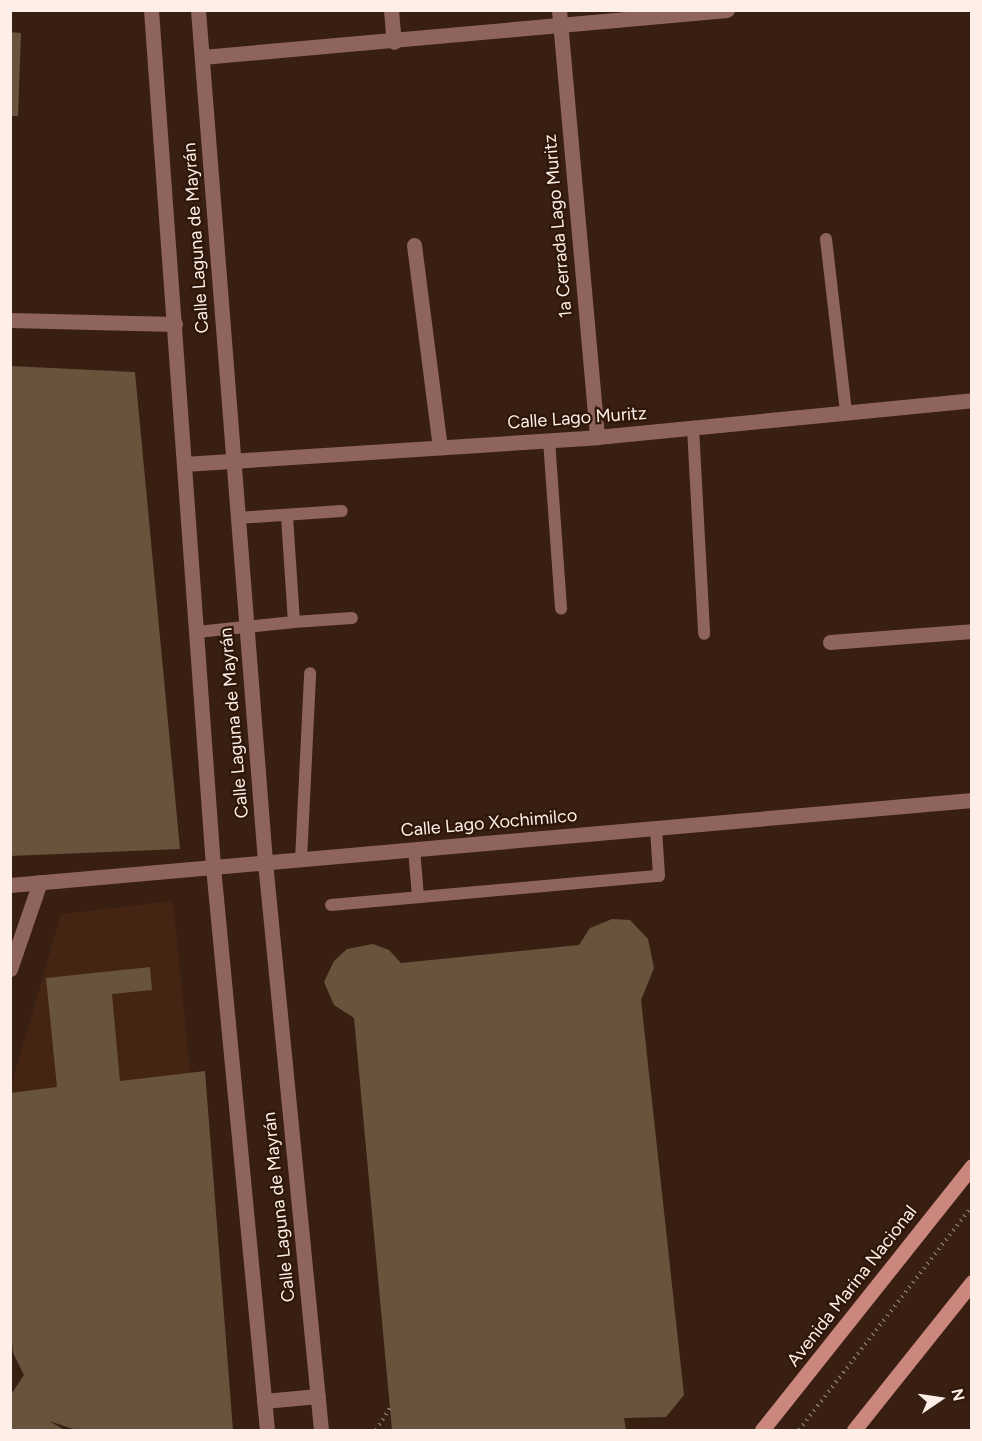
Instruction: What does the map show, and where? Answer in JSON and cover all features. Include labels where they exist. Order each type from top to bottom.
[{"type":"main road","name":"Avenida Marina Nacional","points":[[762,1431],[972,1166]]},
{"type":"main road","points":[[854,1431],[972,1282]]},
{"type":"street","name":"Calle Laguna de Mayrán","points":[[152,10],[213,867],[267,1431]]},
{"type":"street","name":"Calle Laguna de Mayrán","points":[[198,10],[265,862],[321,1431]]},
{"type":"street","points":[[391,10],[394,42]]},
{"type":"street","name":"1a Cerrada Lago Muritz","points":[[559,10],[597,437]]},
{"type":"street","points":[[202,57],[560,28],[727,10]]},
{"type":"street","points":[[414,245],[440,447]]},
{"type":"street","points":[[10,321],[175,324]]},
{"type":"street","name":"Calle Lago Muritz","points":[[184,464],[597,437],[972,400]]},
{"type":"street","points":[[830,642],[972,631]]},
{"type":"street","name":"Calle Lago Xochimilco","points":[[10,885],[972,800]]},
{"type":"street","points":[[10,969],[40,882]]},
{"type":"street","points":[[264,1401],[318,1396]]},
{"type":"lane","points":[[826,239],[846,413]]},
{"type":"lane","points":[[693,428],[704,634]]},
{"type":"lane","points":[[549,440],[561,609]]},
{"type":"lane","points":[[237,518],[342,511]]},
{"type":"lane","points":[[288,516],[294,622]]},
{"type":"lane","points":[[196,632],[352,618]]},
{"type":"lane","points":[[301,860],[310,673]]},
{"type":"lane","points":[[331,905],[659,876],[656,828]]},
{"type":"lane","points":[[414,849],[418,897]]},
{"type":"path","points":[[799,1431],[972,1206]]},
{"type":"path","points":[[376,1431],[390,1408]]},
{"type":"shaded area","points":[[173,901],[226,1430],[137,1430],[11,1345],[10,1090],[61,914]]},
{"type":"building","points":[[10,32],[21,33],[18,116],[10,116]]},
{"type":"building","points":[[10,366],[135,372],[180,849],[10,856]]},
{"type":"building","points":[[612,919],[630,920],[648,939],[654,968],[641,1000],[684,1395],[666,1417],[624,1418],[626,1430],[392,1430],[354,1018],[334,1005],[324,982],[334,961],[347,949],[373,944],[389,950],[401,963],[579,945],[590,928]]},
{"type":"building","points":[[150,967],[152,990],[112,994],[120,1081],[205,1071],[233,1430],[76,1430],[49,1421],[65,1430],[10,1430],[10,1396],[24,1375],[13,1353],[10,1321],[10,1093],[57,1087],[46,978]]}]
